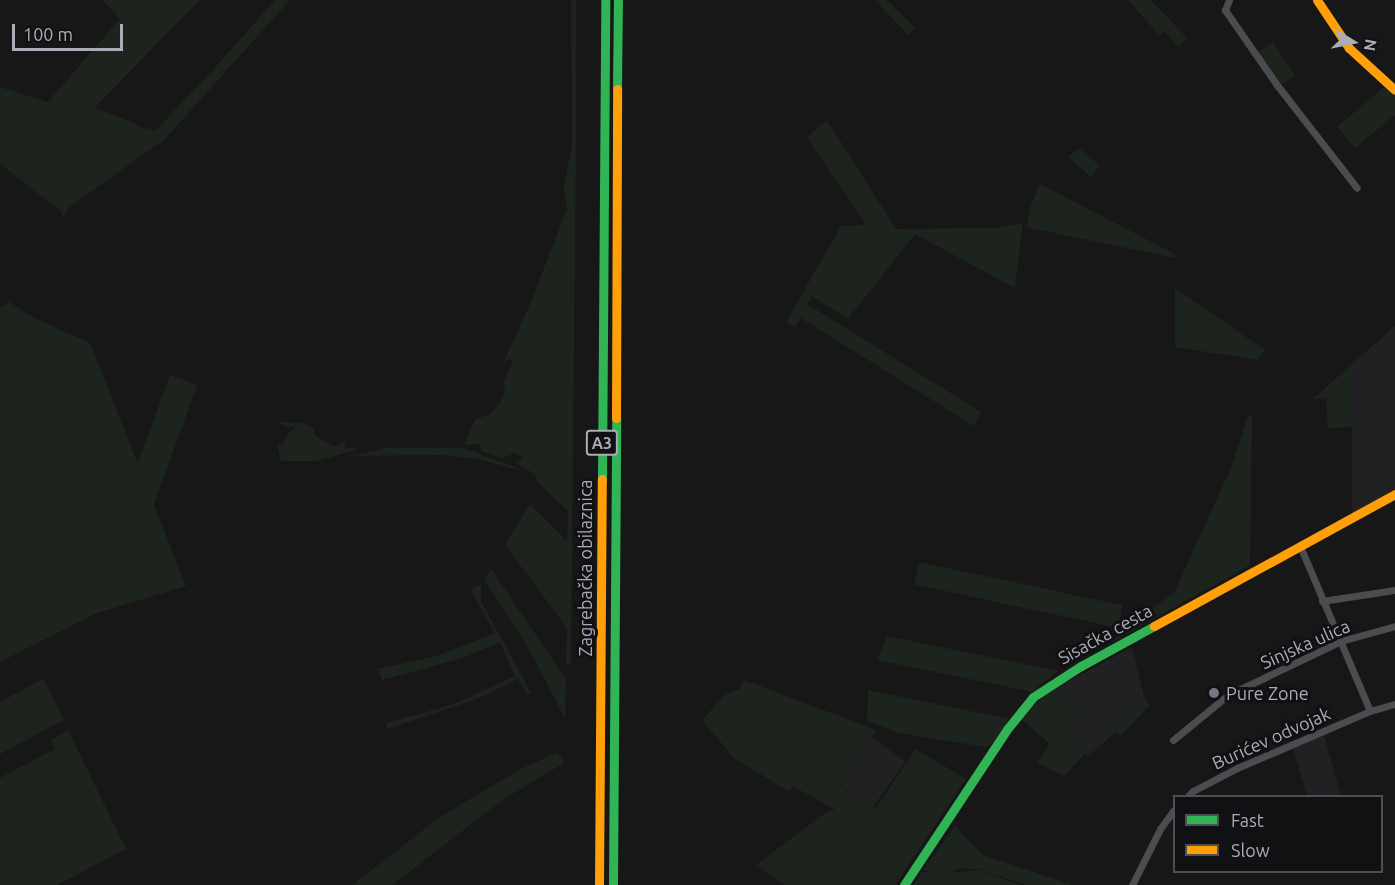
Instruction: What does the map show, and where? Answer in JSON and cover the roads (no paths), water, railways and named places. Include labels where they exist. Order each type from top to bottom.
[{"type":"main road","name":"Zagrebačka obilaznica","points":[[599,885],[605,0]]},
{"type":"main road","name":"Zagrebačka obilaznica","points":[[613,885],[618,0]]},
{"type":"main road","points":[[1317,0],[1349,48],[1395,90]]},
{"type":"main road","name":"Sisačka cesta","points":[[904,885],[1008,728],[1033,697],[1081,666],[1395,494]]},
{"type":"street","points":[[1229,0],[1225,10],[1277,85],[1357,189]]},
{"type":"street","points":[[1300,546],[1370,711]]},
{"type":"street","points":[[1322,601],[1395,590]]},
{"type":"street","name":"Sinjska ulica","points":[[1173,740],[1228,695],[1341,641],[1395,626]]},
{"type":"street","name":"Burićev odvojak","points":[[1189,795],[1193,790],[1237,768],[1370,711],[1395,704]]},
{"type":"street","points":[[1132,885],[1160,829],[1173,811]]},
{"type":"place","name":"Pure Zone","points":[[1214,693]]}]
